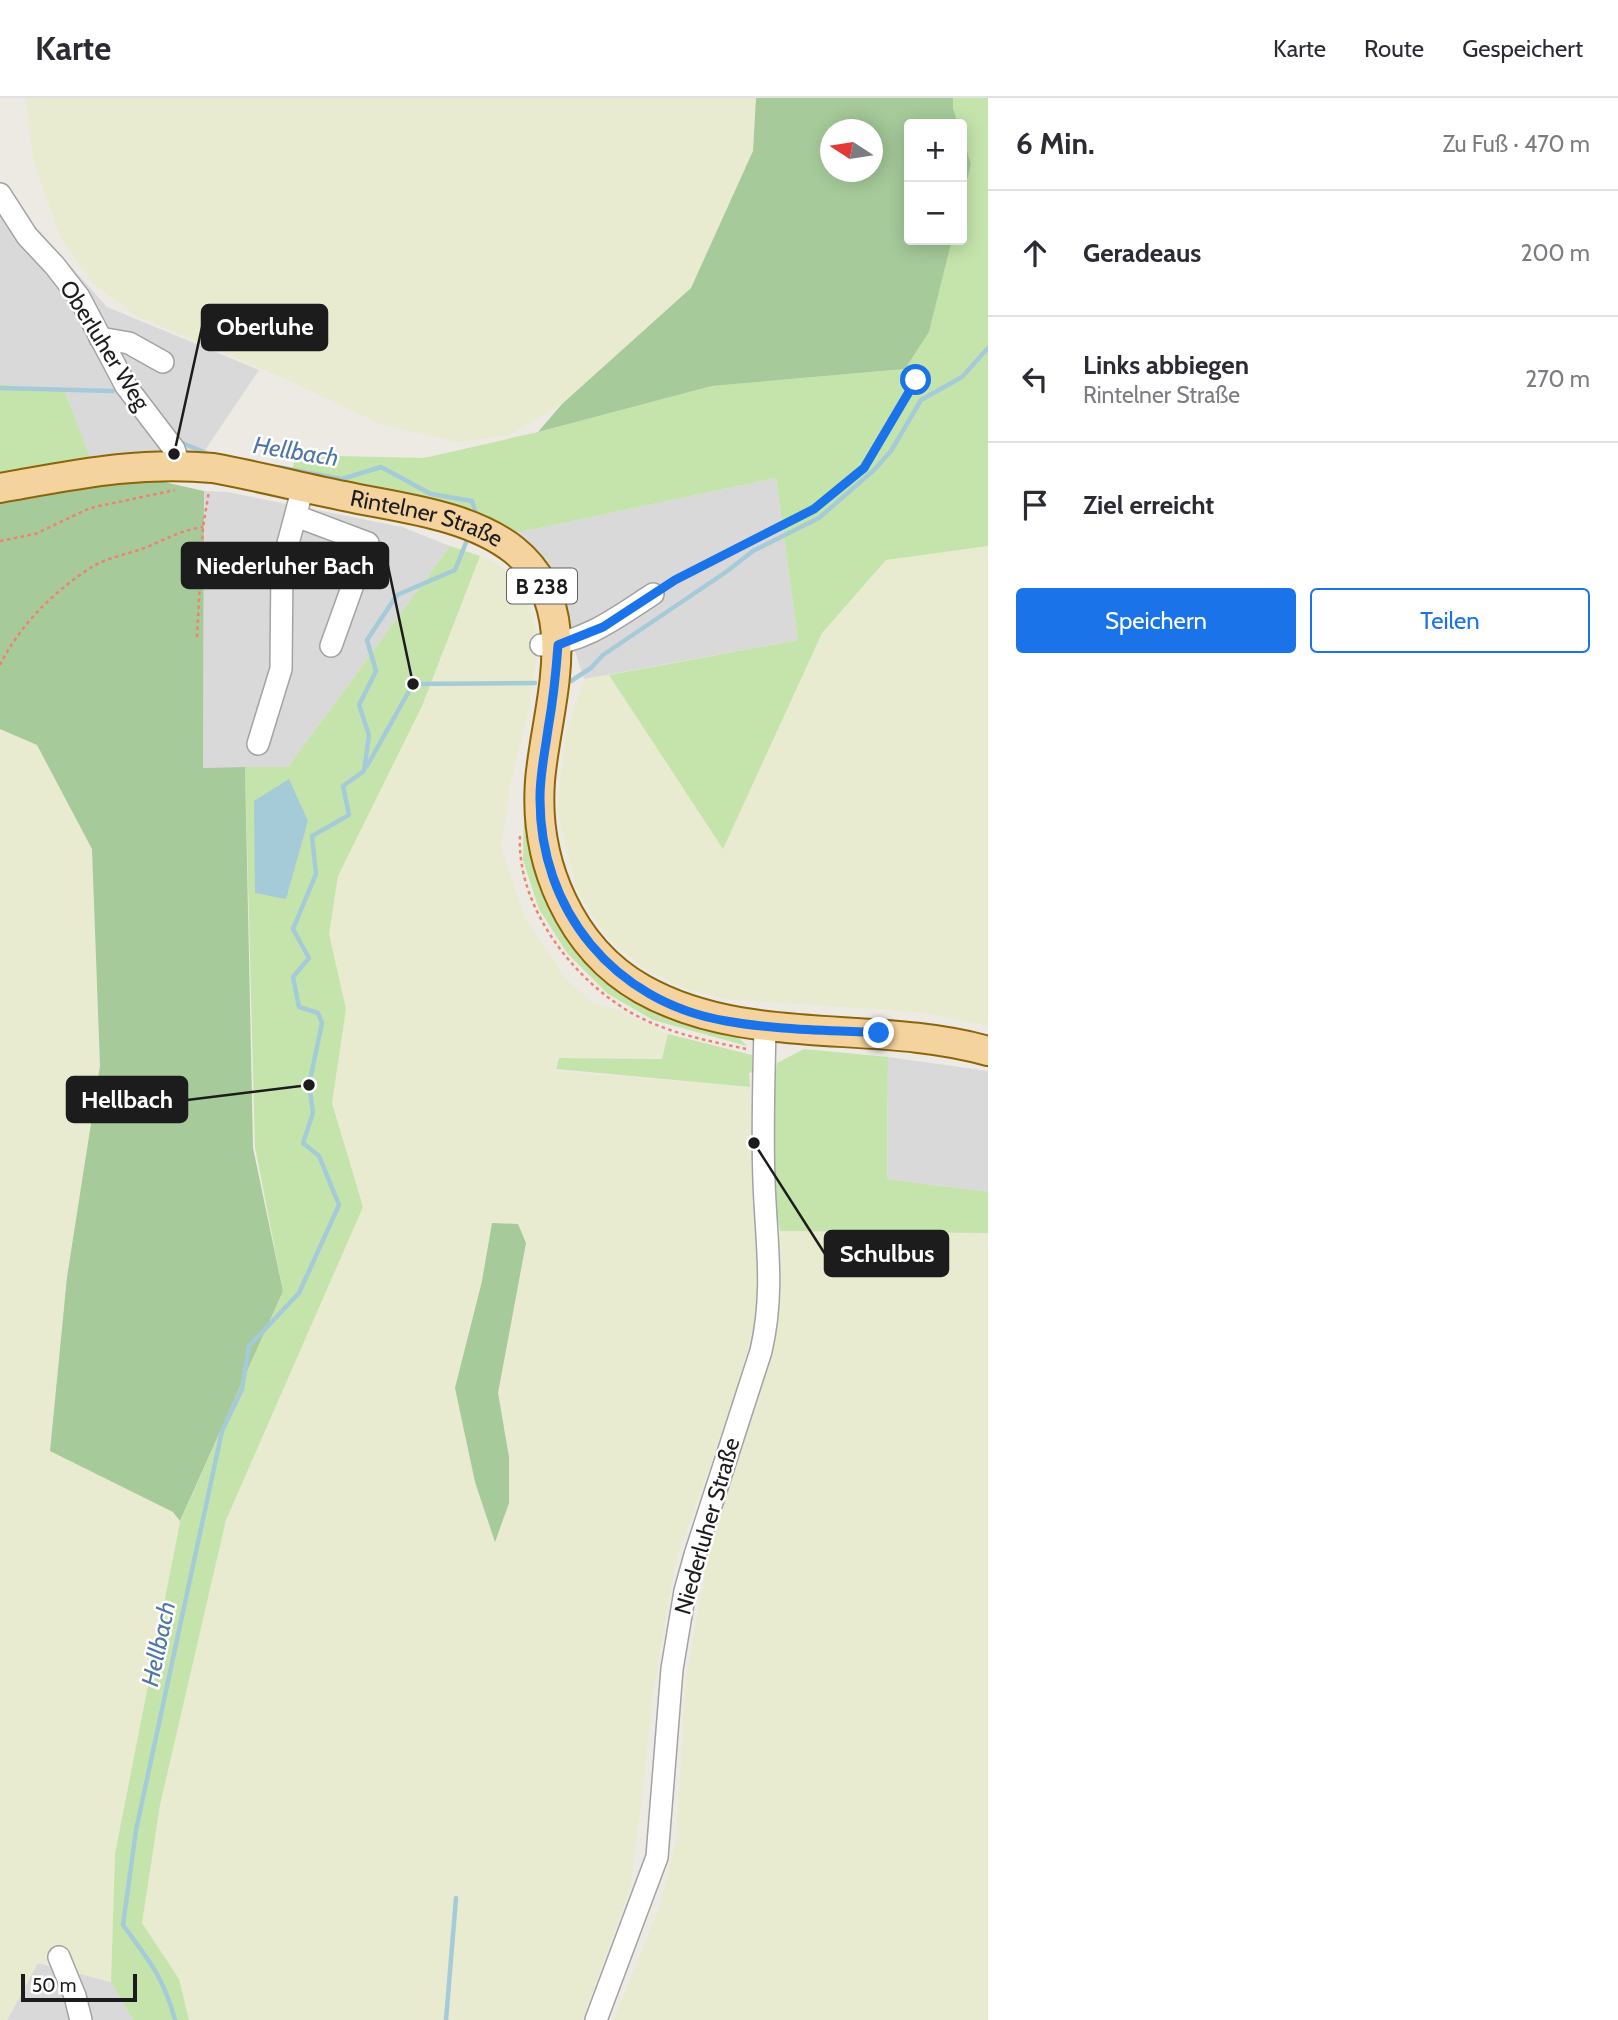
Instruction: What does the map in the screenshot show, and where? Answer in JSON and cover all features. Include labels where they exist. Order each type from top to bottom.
[{"type":"main road","name":"Rintelner Straße","points":[[0,488],[108,469],[181,477],[237,472],[415,511],[475,530],[513,550],[536,576],[552,610],[553,698],[540,779],[540,816],[555,884],[575,924],[589,944],[612,968],[640,988],[700,1014],[725,1021],[923,1037],[988,1051]]},
{"type":"street","name":"Oberluher Weg","points":[[0,194],[27,236],[79,297],[125,386],[174,449],[181,477]]},
{"type":"street","points":[[100,338],[129,343],[163,362]]},
{"type":"street","points":[[258,744],[281,669],[282,566],[303,487]]},
{"type":"street","points":[[296,516],[368,543],[331,646]]},
{"type":"street","points":[[552,652],[603,627],[653,594]]},
{"type":"street","name":"Niederluher Straße","points":[[596,2020],[657,1857],[672,1669],[685,1591],[761,1351],[768,1318],[770,1278],[762,1102],[765,1026]]},
{"type":"street","points":[[60,1956],[82,2020]]},
{"type":"path","points":[[653,594],[675,580],[814,509],[864,468],[916,380]]},
{"type":"path","points":[[0,541],[35,534],[90,508],[181,477]]},
{"type":"path","points":[[197,637],[203,527],[210,487]]},
{"type":"path","points":[[0,664],[7,650],[42,607],[93,566],[146,548],[184,530],[203,527]]},
{"type":"shaded area","points":[[0,187],[107,307],[259,370],[199,459],[92,462],[65,392],[0,384]]},
{"type":"shaded area","points":[[776,478],[798,640],[584,679],[548,569],[511,534]]},
{"type":"shaded area","points":[[204,491],[227,492],[402,527],[450,546],[288,767],[203,768]]},
{"type":"shaded area","points":[[888,1057],[988,1071],[988,1192],[887,1179]]},
{"type":"shaded area","points":[[38,1963],[111,1982],[133,2020],[7,2020]]},
{"type":"green space","points":[[25,98],[756,98],[753,151],[691,288],[562,404],[509,435],[457,442],[380,424],[284,378],[136,316],[92,282],[61,238],[34,163]]},
{"type":"green space","points":[[756,98],[953,98],[956,119],[904,119],[904,245],[951,245],[929,332],[905,369],[712,386],[538,432],[562,404],[691,288],[753,151]]},
{"type":"green space","points":[[953,98],[988,98],[988,546],[886,560],[822,633],[723,849],[609,675],[798,640],[776,478],[511,534],[291,480],[295,455],[424,458],[538,432],[712,386],[905,369],[929,332],[951,245],[967,245],[967,181],[971,164],[967,151],[967,119],[956,119]]},
{"type":"green space","points":[[967,151],[971,164],[967,181]]},
{"type":"green space","points":[[0,384],[65,392],[92,462],[0,476]]},
{"type":"green space","points":[[133,475],[204,491],[203,768],[245,767],[253,1148],[283,1291],[180,1521],[173,1512],[50,1451],[67,1277],[100,1066],[92,849],[37,745],[0,729],[0,500]]},
{"type":"green space","points":[[450,546],[480,556],[422,706],[338,876],[329,934],[346,1009],[332,1103],[363,1207],[226,1520],[160,1805],[142,1923],[179,1979],[189,2020],[133,2020],[111,1982],[115,1854],[180,1522],[283,1291],[255,1147],[245,767],[288,767]]},
{"type":"green space","points":[[988,546],[988,1026],[917,1012],[727,999],[686,989],[646,970],[609,939],[576,887],[557,810],[566,732],[584,679],[609,675],[723,848],[822,633],[886,560]]},
{"type":"green space","points":[[480,556],[501,566],[524,596],[533,617],[538,642],[529,709],[512,775],[501,848],[526,920],[566,979],[593,1003],[622,1011],[668,1034],[662,1058],[557,1058],[555,1071],[750,1087],[757,1307],[754,1326],[735,1394],[676,1561],[654,1685],[630,1889],[582,2020],[189,2020],[179,1979],[142,1923],[160,1805],[226,1520],[363,1207],[332,1103],[346,1009],[329,934],[338,876],[422,706]]},
{"type":"green space","points":[[0,729],[37,745],[92,849],[100,1066],[67,1277],[50,1450],[174,1512],[180,1521],[115,1854],[111,1982],[38,1963],[7,2020],[0,2020]]},
{"type":"green space","points":[[524,812],[535,867],[550,911],[578,952],[733,1032],[747,1046],[653,1020],[608,994],[567,953],[539,909],[523,860]]},
{"type":"green space","points":[[668,1034],[752,1055],[750,1087],[556,1069],[559,1058],[662,1059]]},
{"type":"green space","points":[[804,1049],[888,1057],[887,1179],[988,1192],[988,1233],[780,1231],[779,1223],[774,1222],[767,1129],[777,1063]]},
{"type":"green space","points":[[492,1223],[518,1224],[526,1243],[498,1393],[509,1457],[509,1503],[495,1542],[475,1482],[455,1388],[482,1281]]},
{"type":"green space","points":[[780,1231],[988,1233],[988,2020],[614,2020],[660,1906],[676,1841],[686,1679],[706,1567],[775,1319],[775,1253]]},
{"type":"water","points":[[289,779],[308,821],[286,899],[255,893],[254,801]]},
{"type":"waterway","points":[[571,681],[591,668],[603,655],[753,551],[819,518],[874,470],[891,451],[921,400],[962,377],[988,348]]},
{"type":"waterway","name":"Hellbach","points":[[0,388],[113,391]]},
{"type":"waterway","name":"Hellbach","points":[[180,442],[211,455]]},
{"type":"waterway","name":"Hellbach","points":[[278,467],[342,479],[381,467],[431,494],[472,501],[477,517]]},
{"type":"waterway","name":"Hellbach","points":[[175,2020],[160,1980],[123,1925],[136,1830],[222,1431],[242,1389],[249,1346],[299,1293],[339,1205],[319,1156],[303,1143],[313,1113],[309,1085],[322,1023],[318,1013],[299,1007],[293,977],[309,958],[293,929],[316,874],[312,836],[349,815],[343,786],[364,771],[369,735],[359,705],[376,671],[367,640],[397,595],[455,570],[469,535]]},
{"type":"waterway","points":[[367,766],[413,684],[535,683]]},
{"type":"waterway","points":[[446,2020],[456,1898]]},
{"type":"place","name":"Oberluhe","points":[[174,454]]},
{"type":"place","name":"Niederluher Bach","points":[[413,684]]},
{"type":"place","name":"Hellbach","points":[[309,1085]]},
{"type":"place","name":"Schulbus","points":[[754,1143]]},
{"type":"route","points":[[879,1033],[725,1021],[669,1002],[640,988],[612,968],[589,944],[575,924],[555,884],[543,839],[540,779],[553,698],[558,645],[603,627],[675,580],[814,509],[864,468],[916,380]]}]
